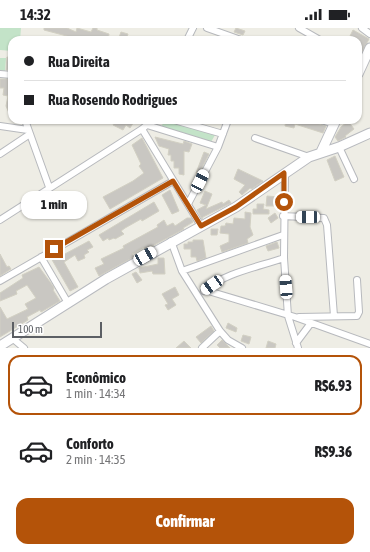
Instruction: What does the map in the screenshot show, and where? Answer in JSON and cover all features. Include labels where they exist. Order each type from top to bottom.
[{"type":"street","points":[[207,28],[230,36]]},
{"type":"street","points":[[299,28],[313,36]]},
{"type":"street","points":[[362,28],[370,34]]},
{"type":"street","points":[[362,60],[370,48]]},
{"type":"street","points":[[26,124],[49,186]]},
{"type":"street","points":[[0,220],[49,186],[148,124]]},
{"type":"street","points":[[188,124],[222,134]]},
{"type":"street","points":[[188,204],[218,147],[226,124]]},
{"type":"street","points":[[321,152],[334,124]]},
{"type":"street","points":[[0,126],[29,132]]},
{"type":"street","points":[[145,127],[218,147]]},
{"type":"street","points":[[145,127],[173,181],[201,226]]},
{"type":"street","points":[[0,154],[29,132]]},
{"type":"street","points":[[0,346],[171,241],[236,207],[309,157],[339,147],[370,133]]},
{"type":"street","points":[[255,138],[309,157]]},
{"type":"street","points":[[339,147],[354,179]]},
{"type":"street","points":[[284,173],[283,235],[288,316],[297,346]]},
{"type":"street","points":[[0,281],[173,181]]},
{"type":"street","points":[[283,216],[324,218],[328,225],[334,316]]},
{"type":"street","points":[[182,271],[283,235]]},
{"type":"street","points":[[171,241],[182,271],[220,331],[228,340],[242,348]]},
{"type":"street","points":[[41,257],[68,303]]},
{"type":"street","points":[[198,296],[205,290],[234,274],[284,258]]},
{"type":"street","points":[[205,290],[288,316],[357,316],[359,314],[357,280]]},
{"type":"street","points":[[295,317],[370,344]]},
{"type":"street","points":[[297,346],[311,324]]},
{"type":"street","points":[[202,348],[220,331]]},
{"type":"street","points":[[12,338],[24,348]]},
{"type":"green space","points":[[0,28],[21,28],[20,36],[8,36],[8,51],[0,50]]},
{"type":"green space","points":[[0,58],[6,58],[5,71],[0,70]]},
{"type":"green space","points":[[163,124],[178,124],[215,135],[211,142],[161,127]]},
{"type":"building","points":[[44,28],[67,28],[76,32],[77,28],[91,32],[93,28],[97,28],[97,30],[109,34],[109,36],[67,36],[44,30]]},
{"type":"building","points":[[236,28],[245,31],[243,35],[234,32]]},
{"type":"building","points":[[353,30],[369,39],[362,52],[362,36],[350,36]]},
{"type":"building","points":[[121,32],[128,34],[127,36],[120,36]]},
{"type":"building","points":[[7,57],[8,70],[6,70]]},
{"type":"building","points":[[0,79],[8,79],[8,96],[3,95],[4,88],[0,88]]},
{"type":"building","points":[[8,96],[8,111],[6,106]]},
{"type":"building","points":[[132,124],[130,128],[126,125],[123,130],[113,125]]},
{"type":"building","points":[[285,124],[295,124],[294,128],[285,126]]},
{"type":"building","points":[[295,124],[320,124],[326,126],[323,133]]},
{"type":"building","points":[[344,124],[350,124],[354,129],[345,136],[346,137],[338,141],[335,137]]},
{"type":"building","points":[[155,137],[183,144],[184,141],[192,144],[189,152],[184,151],[184,175],[179,174],[179,168],[174,168],[174,161],[171,161],[171,155],[168,155],[169,149],[159,146]]},
{"type":"building","points":[[142,138],[163,178],[110,209],[103,197],[133,181],[144,173],[139,166],[141,164],[132,145]]},
{"type":"building","points":[[204,152],[209,154],[199,174],[196,173]]},
{"type":"building","points":[[335,156],[344,177],[335,181],[327,160]]},
{"type":"building","points":[[238,169],[263,181],[252,189],[250,188],[242,195],[239,192],[245,185],[234,179]]},
{"type":"building","points":[[170,190],[179,211],[172,214],[162,195]]},
{"type":"building","points":[[205,191],[212,194],[206,209],[222,202],[223,204],[229,200],[231,203],[203,217],[202,219],[197,210],[206,205],[200,203]]},
{"type":"building","points":[[267,196],[279,197],[279,203],[275,203],[275,206],[266,206]]},
{"type":"building","points":[[154,202],[159,211],[142,221],[141,219],[125,228],[121,231],[124,234],[115,239],[109,240],[108,238],[103,241],[99,235]]},
{"type":"building","points":[[257,204],[264,204],[263,209],[269,210],[269,214],[253,214],[253,209],[257,209]]},
{"type":"building","points":[[245,212],[251,213],[250,227],[253,235],[247,239],[248,243],[222,252],[220,246],[229,242],[229,234],[220,233],[221,226],[225,226],[226,223],[233,224],[234,218],[245,219]]},
{"type":"building","points":[[275,213],[278,218],[271,223],[268,218]]},
{"type":"building","points":[[187,218],[191,218],[193,222],[183,228],[184,229],[145,250],[144,247],[132,254],[134,257],[99,276],[95,268],[104,264],[101,259],[124,248],[123,246],[158,227],[157,225],[164,220],[167,226],[173,223],[175,226]]},
{"type":"building","points":[[211,229],[218,229],[217,235],[211,235]]},
{"type":"building","points":[[193,240],[203,240],[206,258],[197,261],[196,257],[191,257],[191,249],[184,249],[184,244],[193,242]]},
{"type":"building","points":[[89,241],[93,247],[87,250],[89,252],[84,255],[85,258],[78,261],[75,255],[64,262],[78,287],[70,291],[51,258],[61,252],[63,255]]},
{"type":"building","points":[[277,242],[279,248],[268,251],[266,246]]},
{"type":"building","points":[[0,254],[7,267],[9,266],[11,269],[0,276]]},
{"type":"building","points":[[158,258],[164,258],[165,274],[153,274],[152,271],[140,273],[139,268],[158,264]]},
{"type":"building","points":[[39,267],[53,286],[53,290],[60,301],[41,312],[40,310],[27,317],[28,320],[0,337],[0,307],[7,319],[28,309],[25,304],[36,298],[27,285],[16,291],[17,294],[0,301],[0,293],[23,278],[22,275]]},
{"type":"building","points":[[136,272],[142,280],[137,283],[132,274]]},
{"type":"building","points":[[175,287],[179,295],[172,299],[176,305],[168,310],[165,305],[168,304],[162,294]]},
{"type":"building","points":[[228,323],[237,328],[236,332],[226,328]]},
{"type":"building","points":[[211,326],[214,331],[201,343],[196,337]]},
{"type":"building","points":[[243,335],[251,337],[249,344],[241,341]]},
{"type":"building","points":[[222,340],[230,348],[220,348],[217,345]]},
{"type":"building","points":[[184,341],[191,348],[176,348]]},
{"type":"building","points":[[268,341],[276,344],[275,348],[266,348]]},
{"type":"route","points":[[54,249],[173,181],[201,226],[236,207],[284,173],[284,202]]}]
